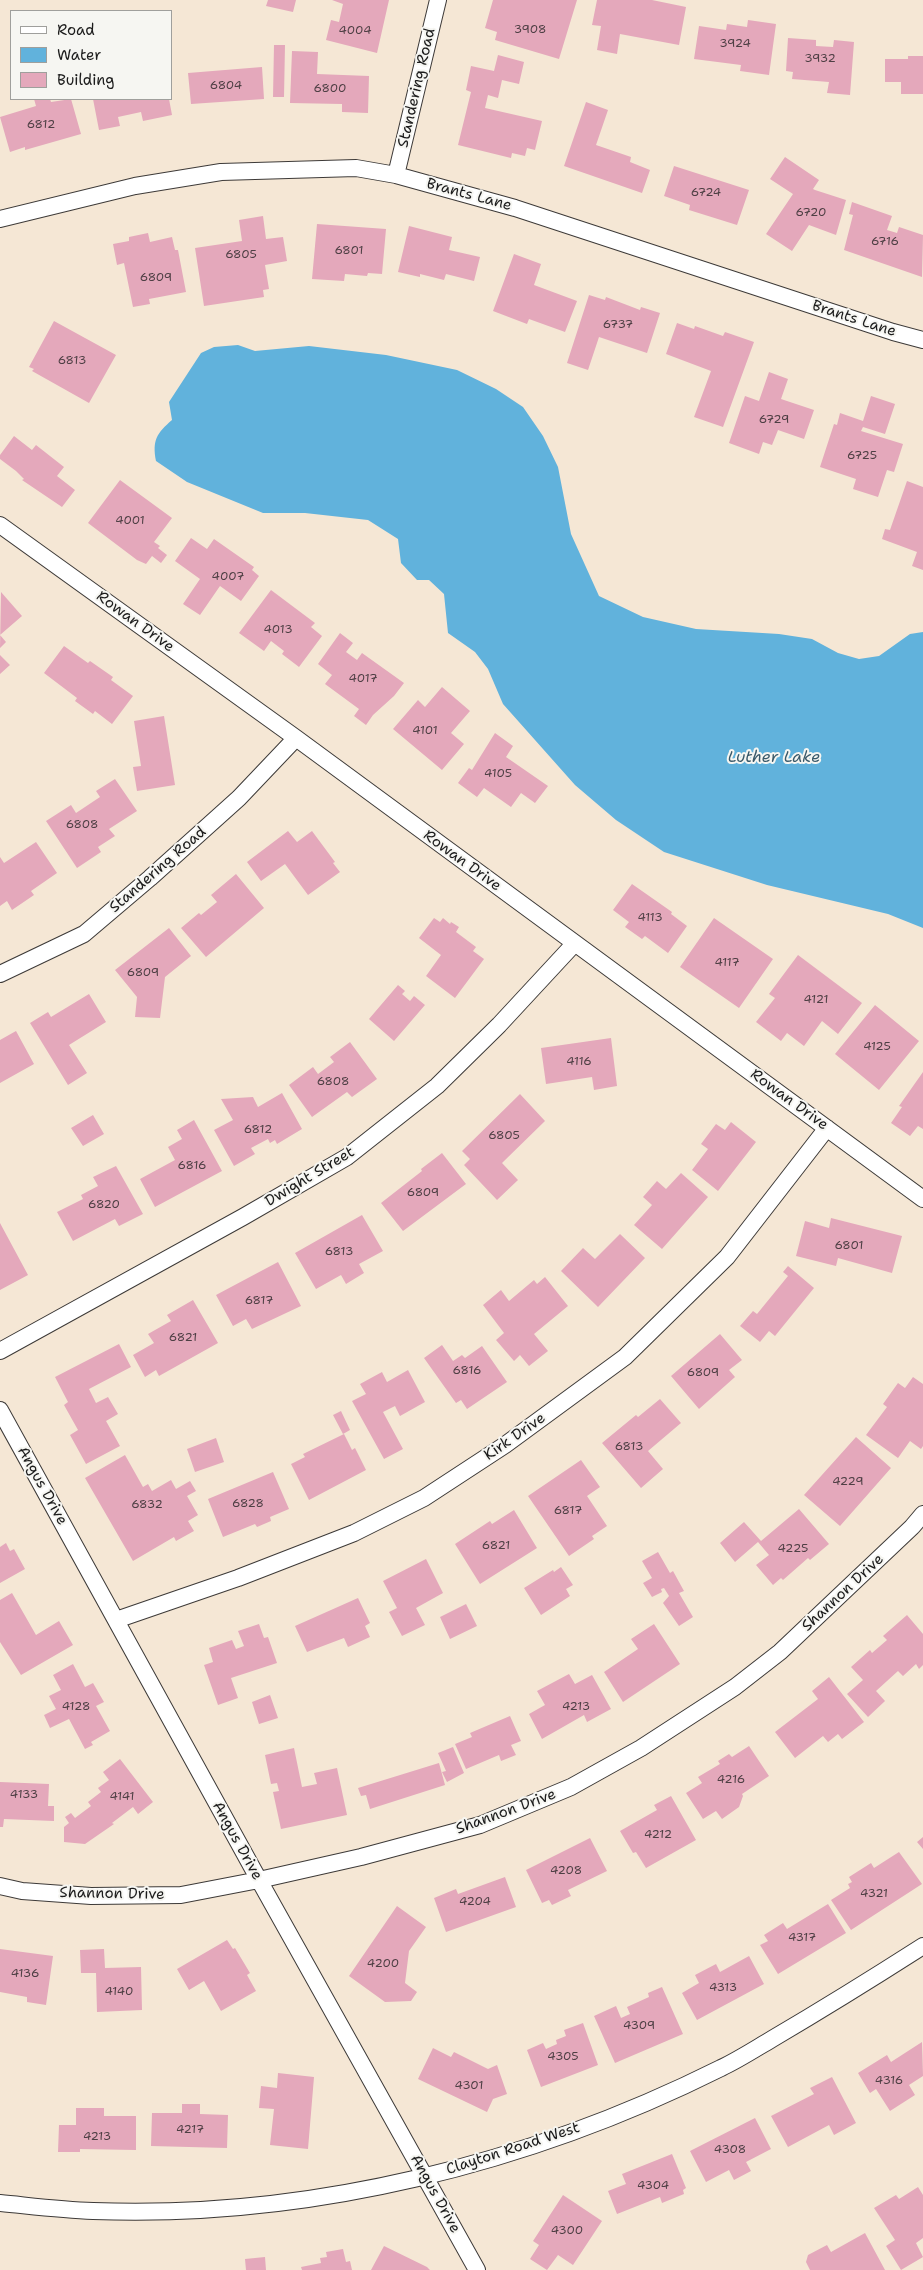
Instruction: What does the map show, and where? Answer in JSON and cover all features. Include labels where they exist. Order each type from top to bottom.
[{"type":"street","name":"Standering Road","points":[[396,176],[438,0]]},
{"type":"street","name":"Brants Lane","points":[[0,219],[135,186],[221,172],[356,168],[396,176],[515,208],[893,332],[923,340]]},
{"type":"street","name":"Rowan Drive","points":[[0,525],[296,738],[923,1199]]},
{"type":"street","name":"Standering Road","points":[[0,974],[84,934],[239,798],[296,738]]},
{"type":"street","name":"Dwight Street","points":[[0,1351],[243,1218],[347,1157],[437,1086],[499,1025],[575,943]]},
{"type":"street","name":"Kirk Drive","points":[[116,1620],[238,1578],[354,1533],[424,1498],[505,1445],[625,1357],[727,1257],[827,1128]]},
{"type":"street","name":"Angus Drive","points":[[0,1410],[477,2270]]},
{"type":"street","name":"Shannon Drive","points":[[0,1886],[22,1891],[91,1896],[171,1895],[259,1880],[480,1825],[579,1782],[640,1748],[735,1687],[780,1652],[912,1527],[923,1514]]},
{"type":"street","name":"Clayton Road West","points":[[1,2204],[92,2211],[152,2211],[241,2206],[324,2196],[424,2176],[545,2142],[636,2106],[722,2068],[821,2010],[923,1946]]},
{"type":"water","name":"Luther Lake","points":[[238,345],[255,351],[309,346],[386,355],[457,370],[496,389],[523,407],[543,436],[558,467],[571,534],[599,596],[643,617],[696,629],[779,634],[812,639],[838,653],[859,659],[879,656],[910,634],[923,632],[923,928],[888,914],[767,885],[664,852],[616,820],[575,785],[503,704],[488,669],[475,652],[448,633],[444,594],[429,580],[417,580],[401,563],[398,539],[368,520],[305,513],[263,513],[187,482],[156,461],[155,442],[159,433],[172,420],[169,402],[201,353],[214,347]]},
{"type":"building","points":[[268,0],[296,0],[293,12],[266,6]]},
{"type":"building","points":[[332,0],[389,0],[377,53],[326,40],[331,20],[339,22],[343,4]]},
{"type":"building","points":[[493,0],[577,0],[559,59],[495,40],[497,32],[485,28]]},
{"type":"building","points":[[597,0],[652,0],[686,7],[679,45],[620,34],[617,54],[597,50],[601,26],[592,25]]},
{"type":"building","points":[[748,20],[776,24],[769,75],[740,71],[741,65],[694,59],[699,26],[726,30],[727,24],[747,27]]},
{"type":"building","points":[[788,38],[816,40],[816,46],[833,47],[834,40],[854,42],[850,95],[827,93],[829,82],[792,79],[793,72],[786,71]]},
{"type":"building","points":[[274,45],[285,45],[284,97],[273,97]]},
{"type":"building","points":[[292,51],[318,52],[317,74],[369,76],[368,113],[342,112],[342,104],[290,103]]},
{"type":"building","points":[[498,55],[524,62],[519,84],[502,80],[498,98],[488,95],[485,108],[542,121],[535,150],[527,148],[525,156],[512,153],[511,158],[458,145],[471,92],[466,90],[471,66],[494,71]]},
{"type":"building","points":[[908,56],[923,56],[923,94],[901,94],[901,82],[885,82],[885,59],[908,59]]},
{"type":"building","points":[[262,67],[264,99],[191,104],[188,73]]},
{"type":"building","points":[[34,100],[50,100],[51,102],[71,100],[81,134],[25,150],[25,147],[10,152],[0,117],[36,106]]},
{"type":"building","points":[[93,100],[169,100],[172,115],[143,121],[141,112],[118,117],[120,126],[99,130]]},
{"type":"building","points":[[586,102],[608,110],[596,145],[631,157],[630,162],[650,170],[642,193],[564,166]]},
{"type":"building","points":[[785,157],[819,180],[813,189],[846,200],[836,235],[809,225],[792,251],[766,234],[793,194],[770,179]]},
{"type":"building","points":[[674,166],[749,190],[737,225],[689,210],[690,205],[664,196]]},
{"type":"building","points":[[852,202],[892,216],[887,230],[897,233],[899,227],[923,235],[922,277],[844,250],[853,215],[849,214]]},
{"type":"building","points":[[263,216],[266,239],[283,237],[287,261],[265,265],[269,289],[263,290],[264,297],[204,306],[195,248],[242,241],[239,220]]},
{"type":"building","points":[[317,224],[386,229],[382,274],[368,273],[367,276],[345,274],[344,281],[312,279]]},
{"type":"building","points":[[409,226],[452,237],[449,250],[480,257],[474,281],[446,274],[444,280],[420,274],[420,277],[398,272]]},
{"type":"building","points":[[148,233],[150,242],[172,237],[175,250],[178,250],[186,292],[149,299],[150,304],[133,307],[124,263],[117,265],[113,244],[129,241],[129,237]]},
{"type":"building","points":[[514,254],[541,264],[534,285],[577,301],[565,332],[529,319],[527,324],[493,311]]},
{"type":"building","points":[[589,295],[605,300],[606,297],[640,310],[641,307],[660,313],[647,353],[599,337],[588,370],[567,363]]},
{"type":"building","points":[[54,321],[116,355],[89,403],[32,371],[34,369],[29,367]]},
{"type":"building","points":[[677,323],[694,329],[695,326],[723,336],[725,332],[754,342],[723,427],[694,417],[711,371],[666,354]]},
{"type":"building","points":[[769,372],[788,379],[781,399],[814,410],[804,439],[778,430],[772,445],[763,442],[759,454],[729,443],[745,396],[759,401]]},
{"type":"building","points":[[871,396],[895,404],[885,434],[863,427],[861,431],[903,444],[894,472],[887,470],[878,497],[853,489],[856,479],[820,467],[834,424],[837,425],[840,413],[863,421]]},
{"type":"building","points":[[14,436],[32,450],[36,445],[64,467],[57,476],[75,490],[62,507],[22,480],[24,479],[16,471],[0,459],[0,455]]},
{"type":"building","points":[[120,480],[172,518],[154,542],[167,555],[161,563],[152,556],[146,564],[137,560],[88,523]]},
{"type":"building","points":[[907,481],[923,487],[923,570],[912,566],[917,552],[882,539],[885,529],[890,530]]},
{"type":"building","points":[[191,538],[207,549],[214,539],[254,567],[252,570],[259,576],[241,601],[220,586],[200,615],[183,604],[200,579],[175,561]]},
{"type":"building","points":[[271,590],[315,623],[311,627],[322,636],[299,667],[282,654],[284,651],[271,641],[264,651],[239,633]]},
{"type":"building","points":[[1,592],[22,616],[0,635]]},
{"type":"building","points":[[340,633],[353,643],[346,652],[357,660],[362,653],[404,683],[394,696],[373,715],[366,725],[354,716],[359,709],[325,684],[332,675],[318,664]]},
{"type":"building","points":[[0,635],[6,642],[0,648]]},
{"type":"building","points":[[64,646],[88,663],[90,661],[113,677],[111,680],[133,696],[112,724],[95,711],[93,714],[75,701],[77,698],[44,673]]},
{"type":"building","points":[[0,655],[10,665],[0,674]]},
{"type":"building","points":[[442,687],[470,711],[451,733],[464,744],[442,770],[393,729],[418,700],[425,707]]},
{"type":"building","points":[[164,716],[175,785],[137,791],[133,767],[141,766],[134,721]]},
{"type":"building","points":[[495,733],[513,746],[506,757],[548,786],[535,803],[521,793],[511,807],[484,788],[477,797],[458,783],[469,768],[472,770]]},
{"type":"building","points":[[115,779],[137,811],[109,829],[115,836],[98,847],[101,852],[77,868],[46,821],[71,805],[76,813],[100,797],[96,791]]},
{"type":"building","points":[[288,831],[297,842],[312,831],[335,862],[333,863],[340,872],[308,895],[285,864],[261,881],[247,862]]},
{"type":"building","points":[[36,842],[57,873],[31,891],[34,895],[12,910],[7,901],[0,906],[0,857],[4,863]]},
{"type":"building","points":[[236,874],[264,908],[206,957],[181,928],[199,913],[201,915],[217,902],[211,895]]},
{"type":"building","points":[[632,884],[672,912],[671,914],[687,926],[668,953],[645,936],[642,939],[625,927],[629,922],[613,910]]},
{"type":"building","points":[[434,918],[440,922],[443,918],[450,924],[451,922],[459,927],[456,932],[476,947],[473,951],[484,959],[455,998],[426,976],[441,955],[419,938]]},
{"type":"building","points":[[714,918],[773,959],[739,1008],[680,967]]},
{"type":"building","points":[[169,928],[191,956],[165,977],[160,1018],[135,1017],[137,997],[115,970]]},
{"type":"building","points":[[798,955],[862,1003],[838,1034],[822,1021],[804,1046],[787,1033],[781,1041],[756,1022],[775,998],[769,994]]},
{"type":"building","points":[[398,985],[405,991],[402,994],[410,1001],[414,996],[425,1005],[394,1041],[369,1019]]},
{"type":"building","points":[[89,994],[106,1022],[69,1045],[87,1073],[68,1085],[30,1023],[48,1012],[51,1017]]},
{"type":"building","points":[[875,1005],[919,1041],[879,1090],[835,1054]]},
{"type":"building","points":[[16,1031],[34,1064],[0,1083],[0,1040]]},
{"type":"building","points":[[611,1038],[617,1086],[594,1090],[592,1077],[546,1084],[541,1048]]},
{"type":"building","points":[[350,1042],[377,1079],[352,1097],[347,1092],[312,1117],[289,1085],[313,1067],[318,1074],[334,1062],[330,1057]]},
{"type":"building","points":[[923,1072],[923,1129],[918,1126],[910,1136],[891,1123],[902,1107],[899,1106]]},
{"type":"building","points":[[282,1093],[302,1129],[277,1144],[275,1140],[270,1143],[268,1139],[251,1148],[255,1154],[234,1166],[214,1130],[233,1120],[221,1099],[253,1097],[258,1107]]},
{"type":"building","points":[[520,1094],[545,1121],[502,1163],[518,1180],[497,1200],[464,1165],[470,1159],[462,1151]]},
{"type":"building","points":[[93,1115],[104,1134],[83,1146],[71,1128]]},
{"type":"building","points":[[194,1120],[222,1171],[155,1207],[140,1179],[175,1160],[168,1147],[182,1139],[177,1130]]},
{"type":"building","points":[[731,1122],[756,1142],[718,1191],[692,1170],[708,1149],[701,1144],[716,1124],[725,1130]]},
{"type":"building","points":[[442,1153],[466,1184],[403,1231],[381,1203]]},
{"type":"building","points":[[116,1166],[143,1214],[119,1226],[115,1219],[73,1241],[57,1212],[83,1199],[81,1195],[98,1186],[93,1177]]},
{"type":"building","points":[[681,1173],[708,1197],[662,1249],[634,1225],[652,1205],[643,1197],[657,1181],[666,1189]]},
{"type":"building","points":[[362,1215],[383,1251],[359,1264],[364,1273],[346,1284],[341,1275],[316,1289],[295,1253]]},
{"type":"building","points":[[831,1218],[902,1236],[892,1273],[838,1258],[836,1266],[796,1256],[805,1221],[829,1228]]},
{"type":"building","points":[[0,1223],[28,1275],[0,1290]]},
{"type":"building","points":[[620,1234],[645,1258],[598,1307],[561,1271],[583,1248],[595,1259]]},
{"type":"building","points":[[278,1262],[301,1306],[252,1329],[246,1319],[233,1326],[216,1295]]},
{"type":"building","points":[[788,1266],[814,1288],[775,1336],[769,1331],[760,1342],[740,1326],[753,1311],[757,1314],[788,1276],[783,1272]]},
{"type":"building","points":[[545,1277],[568,1306],[534,1334],[548,1351],[529,1366],[520,1355],[514,1361],[496,1340],[504,1333],[483,1305],[501,1290],[509,1301],[534,1280],[537,1284]]},
{"type":"building","points":[[193,1300],[218,1343],[159,1376],[156,1370],[145,1377],[133,1355],[154,1343],[148,1334],[171,1321],[167,1315]]},
{"type":"building","points":[[720,1334],[742,1360],[729,1370],[735,1377],[699,1409],[671,1376]]},
{"type":"building","points":[[119,1344],[131,1367],[89,1389],[96,1403],[108,1397],[118,1414],[106,1421],[120,1446],[86,1464],[70,1435],[78,1430],[64,1405],[68,1402],[55,1377]]},
{"type":"building","points":[[442,1345],[453,1361],[462,1355],[465,1358],[482,1346],[507,1382],[467,1409],[461,1400],[456,1403],[424,1358]]},
{"type":"building","points":[[408,1370],[425,1402],[400,1416],[395,1406],[383,1412],[403,1449],[384,1459],[352,1401],[366,1394],[360,1384],[382,1372],[387,1382]]},
{"type":"building","points":[[913,1377],[923,1384],[923,1446],[921,1449],[910,1441],[898,1458],[866,1435],[887,1407],[883,1404],[898,1383],[905,1388]]},
{"type":"building","points":[[660,1399],[681,1423],[648,1451],[663,1469],[641,1488],[602,1443],[636,1415],[638,1417]]},
{"type":"building","points":[[341,1411],[350,1430],[343,1434],[333,1415]]},
{"type":"building","points":[[344,1434],[352,1450],[355,1448],[366,1470],[309,1500],[291,1464],[305,1457],[303,1454]]},
{"type":"building","points":[[856,1437],[891,1468],[840,1526],[804,1495]]},
{"type":"building","points":[[216,1438],[224,1462],[195,1472],[187,1449]]},
{"type":"building","points":[[125,1455],[143,1487],[148,1484],[152,1491],[171,1480],[176,1489],[190,1481],[196,1491],[187,1496],[198,1515],[188,1521],[194,1531],[176,1541],[174,1537],[133,1561],[85,1478]]},
{"type":"building","points":[[581,1460],[600,1487],[587,1496],[607,1526],[592,1536],[594,1539],[569,1556],[528,1496]]},
{"type":"building","points":[[273,1472],[289,1509],[270,1517],[271,1521],[257,1527],[255,1524],[223,1537],[208,1499]]},
{"type":"building","points":[[799,1509],[829,1544],[810,1560],[808,1558],[783,1580],[781,1578],[773,1585],[756,1565],[769,1555],[758,1542],[735,1562],[720,1543],[744,1522],[761,1541]]},
{"type":"building","points":[[514,1510],[537,1548],[480,1584],[455,1544],[490,1521],[492,1524]]},
{"type":"building","points":[[6,1543],[10,1551],[14,1549],[25,1569],[0,1583],[0,1547]]},
{"type":"building","points":[[658,1552],[670,1573],[673,1571],[684,1591],[679,1593],[693,1617],[679,1626],[663,1603],[669,1596],[664,1588],[661,1589],[662,1592],[652,1597],[643,1583],[652,1578],[642,1561]]},
{"type":"building","points":[[426,1559],[443,1593],[416,1608],[425,1625],[402,1636],[389,1612],[397,1608],[383,1581]]},
{"type":"building","points":[[561,1567],[573,1585],[566,1589],[570,1596],[541,1615],[524,1588]]},
{"type":"building","points":[[12,1593],[36,1635],[59,1621],[73,1645],[21,1675],[0,1642],[0,1600]]},
{"type":"building","points":[[358,1598],[370,1623],[365,1626],[370,1637],[348,1647],[344,1638],[307,1652],[295,1626]]},
{"type":"building","points":[[466,1604],[477,1626],[450,1639],[440,1617]]},
{"type":"building","points":[[907,1615],[923,1634],[923,1665],[919,1669],[916,1664],[903,1676],[898,1671],[876,1691],[885,1701],[868,1717],[847,1694],[863,1680],[851,1667],[870,1650],[872,1653],[887,1640],[883,1636]]},
{"type":"building","points":[[259,1624],[264,1638],[268,1637],[277,1663],[231,1678],[238,1698],[218,1705],[204,1665],[213,1662],[209,1648],[232,1640],[236,1649],[244,1646],[238,1631]]},
{"type":"building","points":[[654,1624],[680,1664],[623,1702],[604,1672],[638,1649],[631,1639]]},
{"type":"building","points":[[73,1664],[85,1687],[93,1683],[104,1702],[96,1706],[110,1731],[91,1742],[93,1745],[85,1749],[69,1719],[50,1728],[44,1715],[56,1709],[49,1696],[61,1690],[53,1675]]},
{"type":"building","points":[[569,1674],[575,1684],[592,1675],[611,1709],[587,1722],[584,1715],[542,1739],[529,1714],[545,1705],[537,1691]]},
{"type":"building","points":[[829,1677],[864,1722],[842,1739],[838,1734],[828,1742],[823,1736],[795,1758],[775,1732],[818,1699],[812,1691]]},
{"type":"building","points":[[270,1695],[278,1718],[259,1724],[252,1702]]},
{"type":"building","points":[[510,1716],[521,1741],[511,1745],[516,1755],[501,1761],[499,1755],[466,1769],[455,1744],[472,1737],[470,1733]]},
{"type":"building","points":[[749,1746],[769,1776],[742,1794],[739,1807],[722,1819],[716,1811],[703,1819],[686,1793],[702,1783],[698,1777],[720,1764],[718,1761],[729,1754],[732,1757]]},
{"type":"building","points":[[453,1747],[464,1773],[447,1782],[442,1772],[446,1771],[438,1753]]},
{"type":"building","points":[[294,1748],[302,1787],[317,1784],[314,1773],[337,1768],[347,1815],[281,1829],[273,1792],[279,1791],[277,1783],[271,1784],[265,1755]]},
{"type":"building","points":[[120,1759],[153,1802],[138,1814],[133,1807],[112,1823],[114,1824],[85,1844],[64,1842],[64,1827],[69,1823],[65,1817],[71,1813],[75,1818],[91,1806],[88,1802],[101,1792],[98,1788],[109,1780],[103,1772]]},
{"type":"building","points":[[439,1763],[445,1785],[370,1809],[366,1795],[361,1796],[358,1788]]},
{"type":"building","points":[[0,1782],[49,1784],[48,1806],[54,1806],[54,1821],[4,1819],[3,1827],[0,1827]]},
{"type":"building","points":[[671,1796],[696,1840],[646,1868],[636,1852],[633,1853],[620,1831],[657,1810],[654,1805]]},
{"type":"building","points":[[923,1837],[923,1849],[917,1842]]},
{"type":"building","points":[[590,1838],[607,1871],[568,1890],[571,1896],[552,1905],[549,1900],[542,1903],[526,1870]]},
{"type":"building","points":[[899,1852],[922,1884],[851,1930],[831,1900],[850,1888],[848,1884],[852,1882],[849,1877],[871,1863],[874,1868]]},
{"type":"building","points":[[505,1877],[516,1907],[446,1932],[434,1898],[456,1889],[458,1894]]},
{"type":"building","points":[[828,1904],[846,1933],[778,1974],[760,1945],[768,1941],[764,1935],[783,1923],[787,1929]]},
{"type":"building","points":[[397,1906],[426,1927],[409,1951],[405,1983],[417,1992],[411,2001],[385,2002],[349,1976]]},
{"type":"building","points":[[227,1940],[233,1949],[235,1948],[250,1973],[247,1975],[256,1991],[221,2011],[204,1981],[189,1990],[177,1969]]},
{"type":"building","points":[[0,1949],[53,1956],[46,2005],[27,2002],[27,1997],[0,1992]]},
{"type":"building","points":[[104,1949],[105,1968],[141,1967],[142,2010],[97,2012],[96,1973],[81,1973],[80,1950]]},
{"type":"building","points":[[749,1956],[764,1984],[697,2020],[682,1993],[699,1983],[695,1975],[716,1964],[720,1972]]},
{"type":"building","points":[[662,1987],[683,2034],[615,2063],[594,2016],[616,2006],[621,2018],[630,2014],[627,2007],[649,1997],[648,1993]]},
{"type":"building","points":[[583,2023],[598,2065],[541,2087],[527,2050],[543,2043],[546,2049],[557,2044],[556,2040],[566,2036],[564,2030]]},
{"type":"building","points":[[922,2042],[923,2076],[909,2085],[915,2095],[890,2111],[876,2089],[870,2093],[858,2073],[887,2055],[891,2062]]},
{"type":"building","points":[[433,2048],[451,2057],[454,2052],[488,2069],[497,2065],[507,2094],[493,2099],[487,2112],[418,2079]]},
{"type":"building","points":[[278,2073],[314,2077],[308,2149],[270,2145],[274,2109],[259,2108],[261,2086],[277,2088]]},
{"type":"building","points":[[832,2077],[856,2123],[834,2135],[829,2125],[788,2147],[771,2116],[814,2094],[810,2088]]},
{"type":"building","points":[[182,2104],[200,2104],[200,2114],[228,2115],[227,2148],[151,2146],[152,2113],[182,2113]]},
{"type":"building","points":[[76,2108],[104,2108],[104,2116],[136,2116],[136,2150],[80,2149],[80,2152],[58,2152],[59,2125],[76,2125]]},
{"type":"building","points":[[755,2118],[771,2149],[746,2162],[751,2171],[734,2180],[729,2170],[706,2182],[690,2151]]},
{"type":"building","points":[[672,2154],[686,2188],[683,2190],[684,2194],[662,2203],[660,2197],[617,2214],[608,2191],[626,2184],[622,2174]]},
{"type":"building","points":[[918,2187],[923,2195],[923,2238],[916,2243],[923,2257],[901,2270],[886,2246],[895,2240],[874,2208],[896,2195],[899,2199]]},
{"type":"building","points":[[563,2195],[602,2221],[573,2265],[558,2255],[547,2270],[530,2259],[539,2245],[533,2241]]},
{"type":"building","points":[[865,2233],[885,2270],[810,2270],[806,2262],[808,2255],[827,2245],[831,2252]]},
{"type":"building","points":[[384,2246],[427,2267],[430,2270],[371,2270]]},
{"type":"building","points":[[343,2249],[346,2262],[350,2261],[352,2270],[302,2270],[301,2267],[321,2263],[320,2258],[327,2257],[326,2252]]},
{"type":"building","points":[[265,2257],[266,2270],[246,2270],[245,2259]]}]
